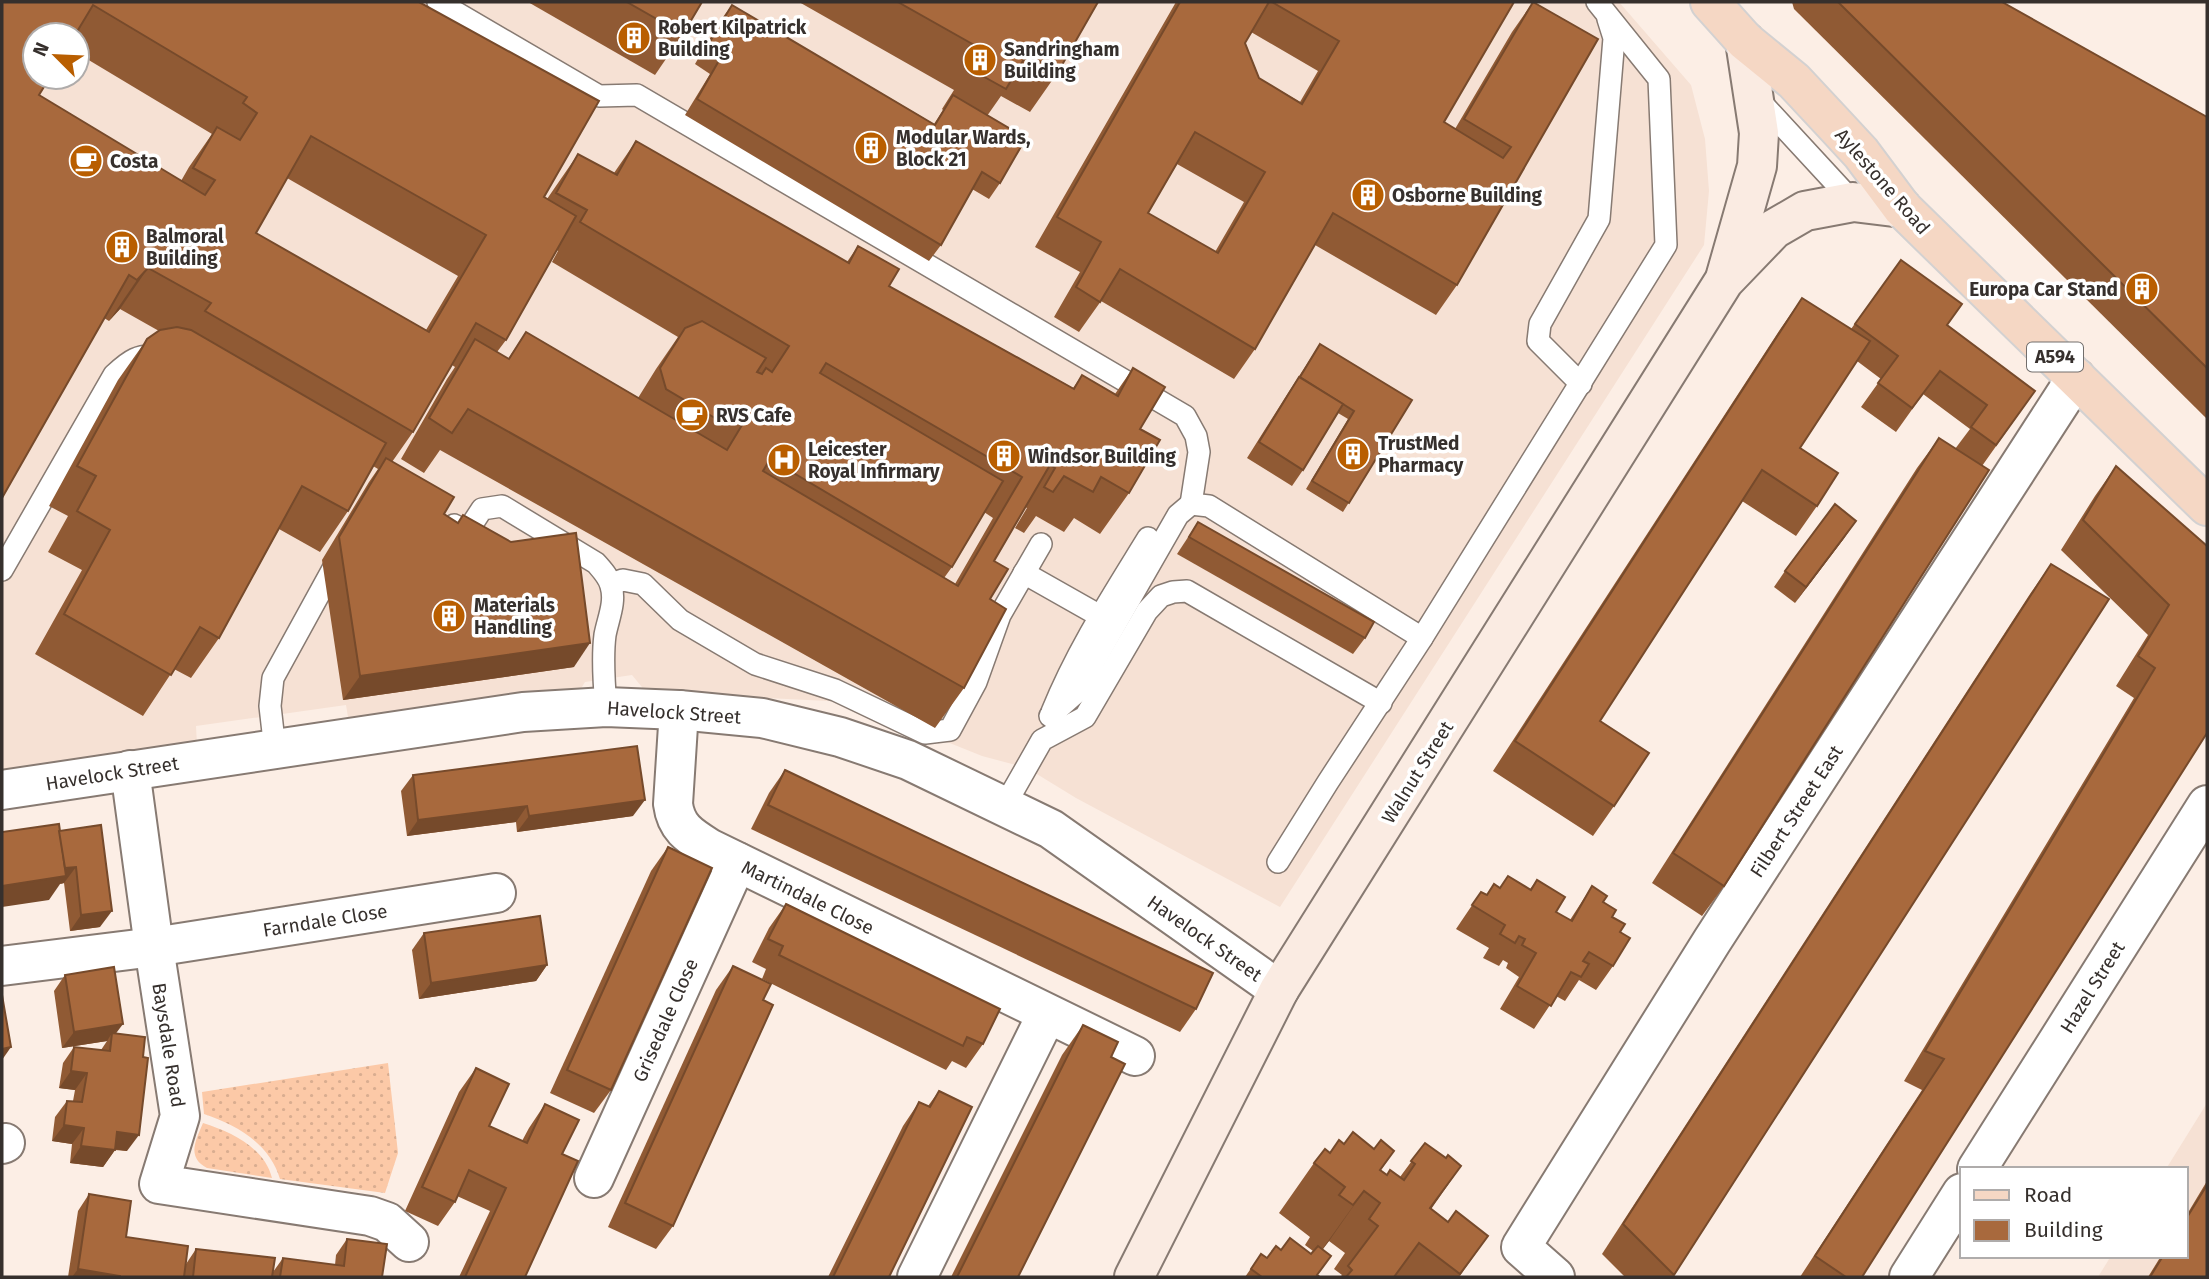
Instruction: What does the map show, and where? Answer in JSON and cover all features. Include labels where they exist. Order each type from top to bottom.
[{"type":"main road","name":"Aylestone Road","points":[[1710,2],[1745,41],[1794,81],[1811,99],[1861,153],[1902,208],[2207,506]]},
{"type":"street","name":"Walnut Street","points":[[1724,281],[1757,166],[1759,132],[1745,41]]},
{"type":"street","name":"Walnut Street","points":[[1134,1277],[1279,990],[1724,281],[1774,229],[1805,211],[1853,202],[1902,208]]},
{"type":"street","name":"Filbert Street East","points":[[1555,1277],[1521,1247],[1712,942],[2076,378]]},
{"type":"street","name":"Havelock Street","points":[[2,790],[523,712],[606,707],[679,710],[762,718],[840,737],[908,760],[1051,828],[1279,990]]},
{"type":"street","name":"Martindale Close","points":[[679,710],[673,804],[675,818],[682,830],[737,862],[1135,1056]]},
{"type":"street","name":"Baysdale Road","points":[[130,770],[180,1116],[159,1184],[370,1216],[387,1223],[409,1242]]},
{"type":"street","name":"Hazel Street","points":[[1978,1167],[2207,805]]},
{"type":"street","name":"Grisedale Close","points":[[594,1178],[737,862]]},
{"type":"street","name":"Farndale Close","points":[[2,966],[154,947],[496,893]]},
{"type":"street","points":[[917,1277],[1046,1014]]},
{"type":"street","points":[[1909,1277],[1960,1196]]},
{"type":"lane","points":[[438,2],[599,96],[637,94],[1185,416],[1196,436],[1199,452],[1191,504],[1178,515],[1076,693],[1050,716]]},
{"type":"lane","points":[[1279,862],[1422,638],[1666,244],[1659,79],[1601,6]]},
{"type":"lane","points":[[1581,384],[1538,341],[1540,324],[1599,219],[1614,38],[1601,6]]},
{"type":"lane","points":[[1754,96],[1853,202]]},
{"type":"lane","points":[[2,570],[114,375],[132,359],[148,355],[173,359],[185,365]]},
{"type":"lane","points":[[1005,805],[1042,740],[1062,686],[1100,616],[1154,529],[1195,470]]},
{"type":"lane","points":[[1191,504],[1209,506],[1422,638]]},
{"type":"lane","points":[[443,518],[467,532],[482,509],[502,506],[596,563],[611,584],[613,596],[605,636],[606,707]]},
{"type":"lane","points":[[275,750],[270,706],[273,678],[349,540]]},
{"type":"lane","points":[[611,584],[623,580],[643,584],[680,620],[755,664],[835,690],[925,733],[950,730],[975,682],[1000,615],[1041,544]]},
{"type":"lane","points":[[1024,573],[1100,616]]},
{"type":"lane","points":[[1042,740],[1085,717],[1147,611],[1161,596],[1173,592],[1187,591],[1381,703]]},
{"type":"shaded area","name":"Leicester Royal Infirmary","points":[[2,2],[1619,2],[1691,85],[1705,139],[1709,191],[1704,245],[1280,907],[1076,798],[1027,768],[982,756],[848,702],[646,692],[632,675],[585,682],[577,695],[349,723],[346,705],[196,726],[197,745],[2,776]]},
{"type":"shaded area","points":[[388,1063],[398,1153],[385,1193],[280,1179],[269,1156],[251,1138],[240,1130],[204,1114],[202,1092]]},
{"type":"shaded area","points":[[2207,1103],[2207,1277],[2098,1277],[2110,1258],[2188,1258],[2188,1167],[2167,1167]]},
{"type":"shaded area","points":[[203,1123],[235,1136],[254,1149],[268,1167],[272,1178],[207,1168],[201,1164],[194,1148]]},
{"type":"building","name":"Balmoral Building","points":[[2,2],[419,2],[599,101],[544,197],[576,216],[506,340],[476,323],[413,432],[205,311],[211,303],[148,268],[137,280],[129,275],[2,498]],"holes":[[[93,5],[247,97],[243,103],[257,113],[240,140],[217,127],[193,168],[215,180],[205,195],[39,95],[41,91],[21,91],[21,21],[83,21]],[[311,136],[486,235],[429,332],[256,233]]]},
{"type":"building","points":[[627,2],[702,2],[683,34]]},
{"type":"building","points":[[898,2],[1098,2],[1058,72],[1027,54],[1006,89],[970,69],[983,50]]},
{"type":"building","name":"Osborne Building","points":[[1180,2],[1269,2],[1245,43],[1259,78],[1302,104],[1339,41],[1272,2],[1514,2],[1444,122],[1503,158],[1511,147],[1464,119],[1533,2],[1598,39],[1457,285],[1333,213],[1255,349],[1120,269],[1100,302],[1076,287],[1101,242],[1057,217]],"holes":[[[1195,132],[1265,172],[1218,253],[1148,213]]]},
{"type":"building","name":"Europa Car Stand","points":[[1838,2],[2002,2],[2207,117],[2207,368]]},
{"type":"building","name":"Modular Wards, Block 21","points":[[732,5],[935,125],[953,95],[1026,138],[1000,183],[982,172],[941,245],[697,99],[721,57],[706,48]]},
{"type":"building","name":"Windsor Building","points":[[636,141],[849,263],[858,246],[899,269],[889,286],[1074,389],[1082,375],[1118,396],[1133,368],[1165,387],[1140,429],[1160,440],[1129,493],[1101,477],[1093,492],[1064,476],[1053,492],[1044,487],[1055,468],[1050,465],[994,561],[1008,569],[990,599],[1006,609],[964,688],[468,409],[452,433],[429,418],[475,339],[509,359],[526,332],[727,450],[742,425],[735,420],[739,413],[734,410],[725,424],[666,389],[660,368],[685,328],[702,321],[766,358],[757,372],[762,374],[766,368],[772,372],[789,346],[580,222],[587,210],[556,193],[578,154],[617,175]],"holes":[[[826,363],[1022,477],[958,586],[763,471],[770,459],[952,567],[1003,481],[820,373]]]},
{"type":"building","points":[[1901,260],[1962,304],[1947,325],[2035,391],[1996,445],[1971,427],[1987,405],[1940,371],[1912,408],[1878,383],[1898,356],[1855,324]]},
{"type":"building","points":[[1802,298],[1870,341],[1800,448],[1838,473],[1817,506],[1762,470],[1600,721],[1649,753],[1614,806],[1515,741]]},
{"type":"building","points":[[177,327],[191,330],[386,443],[348,511],[302,486],[219,638],[200,627],[171,675],[64,614],[110,530],[77,511],[96,476],[77,466],[147,339],[160,330]]},
{"type":"building","name":"TrustMed Pharmacy","points":[[1320,344],[1412,400],[1349,503],[1312,481],[1354,411],[1300,377]]},
{"type":"building","points":[[1299,377],[1343,404],[1303,470],[1259,442]]},
{"type":"building","points":[[1939,438],[1989,470],[1724,886],[1673,853]]},
{"type":"building","name":"Materials Handling","points":[[386,458],[454,497],[444,514],[458,523],[463,515],[511,542],[576,533],[590,643],[360,676],[339,537]]},
{"type":"building","points":[[2116,466],[2207,546],[2207,733],[1862,1277],[1846,1277],[1815,1256],[1944,1059],[1925,1051],[2155,668],[2138,656],[2169,605],[2083,520]]},
{"type":"building","points":[[1835,504],[1856,521],[1806,587],[1785,571]]},
{"type":"building","points":[[1198,522],[1374,622],[1365,638],[1189,537]]},
{"type":"building","points":[[2051,564],[2109,599],[1674,1275],[1623,1224]]},
{"type":"building","points":[[637,746],[645,800],[529,816],[527,806],[418,820],[413,775]]},
{"type":"building","points":[[785,770],[1213,973],[1196,1009],[768,805]]},
{"type":"building","points":[[59,824],[66,876],[2,886],[2,832]]},
{"type":"building","points":[[101,825],[112,911],[81,915],[76,867],[65,868],[59,831]]},
{"type":"building","points":[[668,847],[712,868],[611,1090],[567,1070]]},
{"type":"building","points":[[1508,876],[1531,890],[1537,880],[1565,897],[1556,912],[1572,921],[1592,886],[1607,896],[1603,902],[1616,910],[1612,917],[1625,924],[1620,932],[1630,938],[1613,966],[1589,952],[1583,961],[1589,964],[1581,977],[1571,972],[1551,1006],[1517,986],[1536,953],[1522,945],[1525,939],[1519,936],[1515,943],[1500,934],[1505,925],[1472,905],[1481,892],[1487,895],[1494,884],[1500,888]]},
{"type":"building","points":[[786,904],[1000,1009],[983,1044],[967,1037],[963,1046],[779,955],[783,946],[768,939]]},
{"type":"building","points":[[540,916],[547,965],[431,983],[424,933]]},
{"type":"building","points":[[733,966],[771,984],[763,1000],[773,1005],[673,1226],[625,1203]]},
{"type":"building","points":[[114,967],[123,1024],[74,1032],[65,975]]},
{"type":"building","points":[[2,995],[11,1047],[2,1049]]},
{"type":"building","points":[[1083,1025],[1118,1042],[1111,1057],[1125,1064],[1018,1277],[957,1277]]},
{"type":"building","points":[[112,1033],[145,1037],[143,1057],[148,1058],[139,1135],[117,1132],[115,1150],[81,1146],[84,1128],[64,1125],[67,1101],[82,1102],[87,1073],[71,1071],[74,1047],[110,1051]]},
{"type":"building","points":[[476,1068],[509,1084],[489,1126],[527,1143],[545,1104],[579,1120],[562,1154],[578,1161],[525,1277],[465,1277],[506,1188],[469,1170],[455,1202],[422,1187]]},
{"type":"building","points":[[939,1091],[972,1107],[889,1277],[833,1277],[919,1102],[930,1107]]},
{"type":"building","points":[[1353,1132],[1374,1149],[1381,1140],[1394,1151],[1380,1170],[1387,1175],[1390,1170],[1404,1180],[1415,1164],[1411,1161],[1425,1143],[1446,1158],[1448,1155],[1461,1166],[1430,1208],[1448,1222],[1456,1211],[1488,1236],[1460,1274],[1419,1243],[1394,1277],[1346,1277],[1352,1270],[1348,1266],[1378,1226],[1369,1219],[1380,1203],[1364,1191],[1353,1205],[1339,1195],[1345,1187],[1314,1163],[1325,1149],[1330,1153],[1339,1140],[1344,1144]]},
{"type":"building","points":[[2207,1185],[2207,1277],[2150,1277],[2162,1258],[2188,1258],[2188,1216]]},
{"type":"building","points":[[89,1194],[131,1201],[126,1237],[188,1246],[184,1277],[120,1277],[78,1269]]},
{"type":"building","points":[[1290,1238],[1311,1254],[1318,1246],[1331,1256],[1317,1275],[1320,1277],[1262,1277],[1251,1269],[1261,1254],[1267,1258],[1276,1246],[1281,1250]]},
{"type":"building","points":[[347,1239],[387,1244],[382,1277],[280,1277],[283,1258],[344,1266]]},
{"type":"building","points":[[196,1249],[275,1258],[272,1277],[193,1277]]},
{"type":"place","name":"Robert Kilpatrick Building","points":[[634,38]]},
{"type":"place","name":"Sandringham Building","points":[[980,60]]},
{"type":"place","name":"Modular Wards, Block 21","points":[[871,148]]},
{"type":"place","name":"Costa","points":[[86,161]]},
{"type":"place","name":"Osborne Building","points":[[1368,195]]},
{"type":"place","name":"Balmoral Building","points":[[122,247]]},
{"type":"place","name":"Europa Car Stand","points":[[2142,289]]},
{"type":"place","name":"RVS Cafe","points":[[692,415]]},
{"type":"place","name":"TrustMed Pharmacy","points":[[1353,454]]},
{"type":"place","name":"Windsor Building","points":[[1004,456]]},
{"type":"place","name":"Leicester Royal Infirmary","points":[[784,460]]},
{"type":"place","name":"Materials Handling","points":[[449,616]]}]
